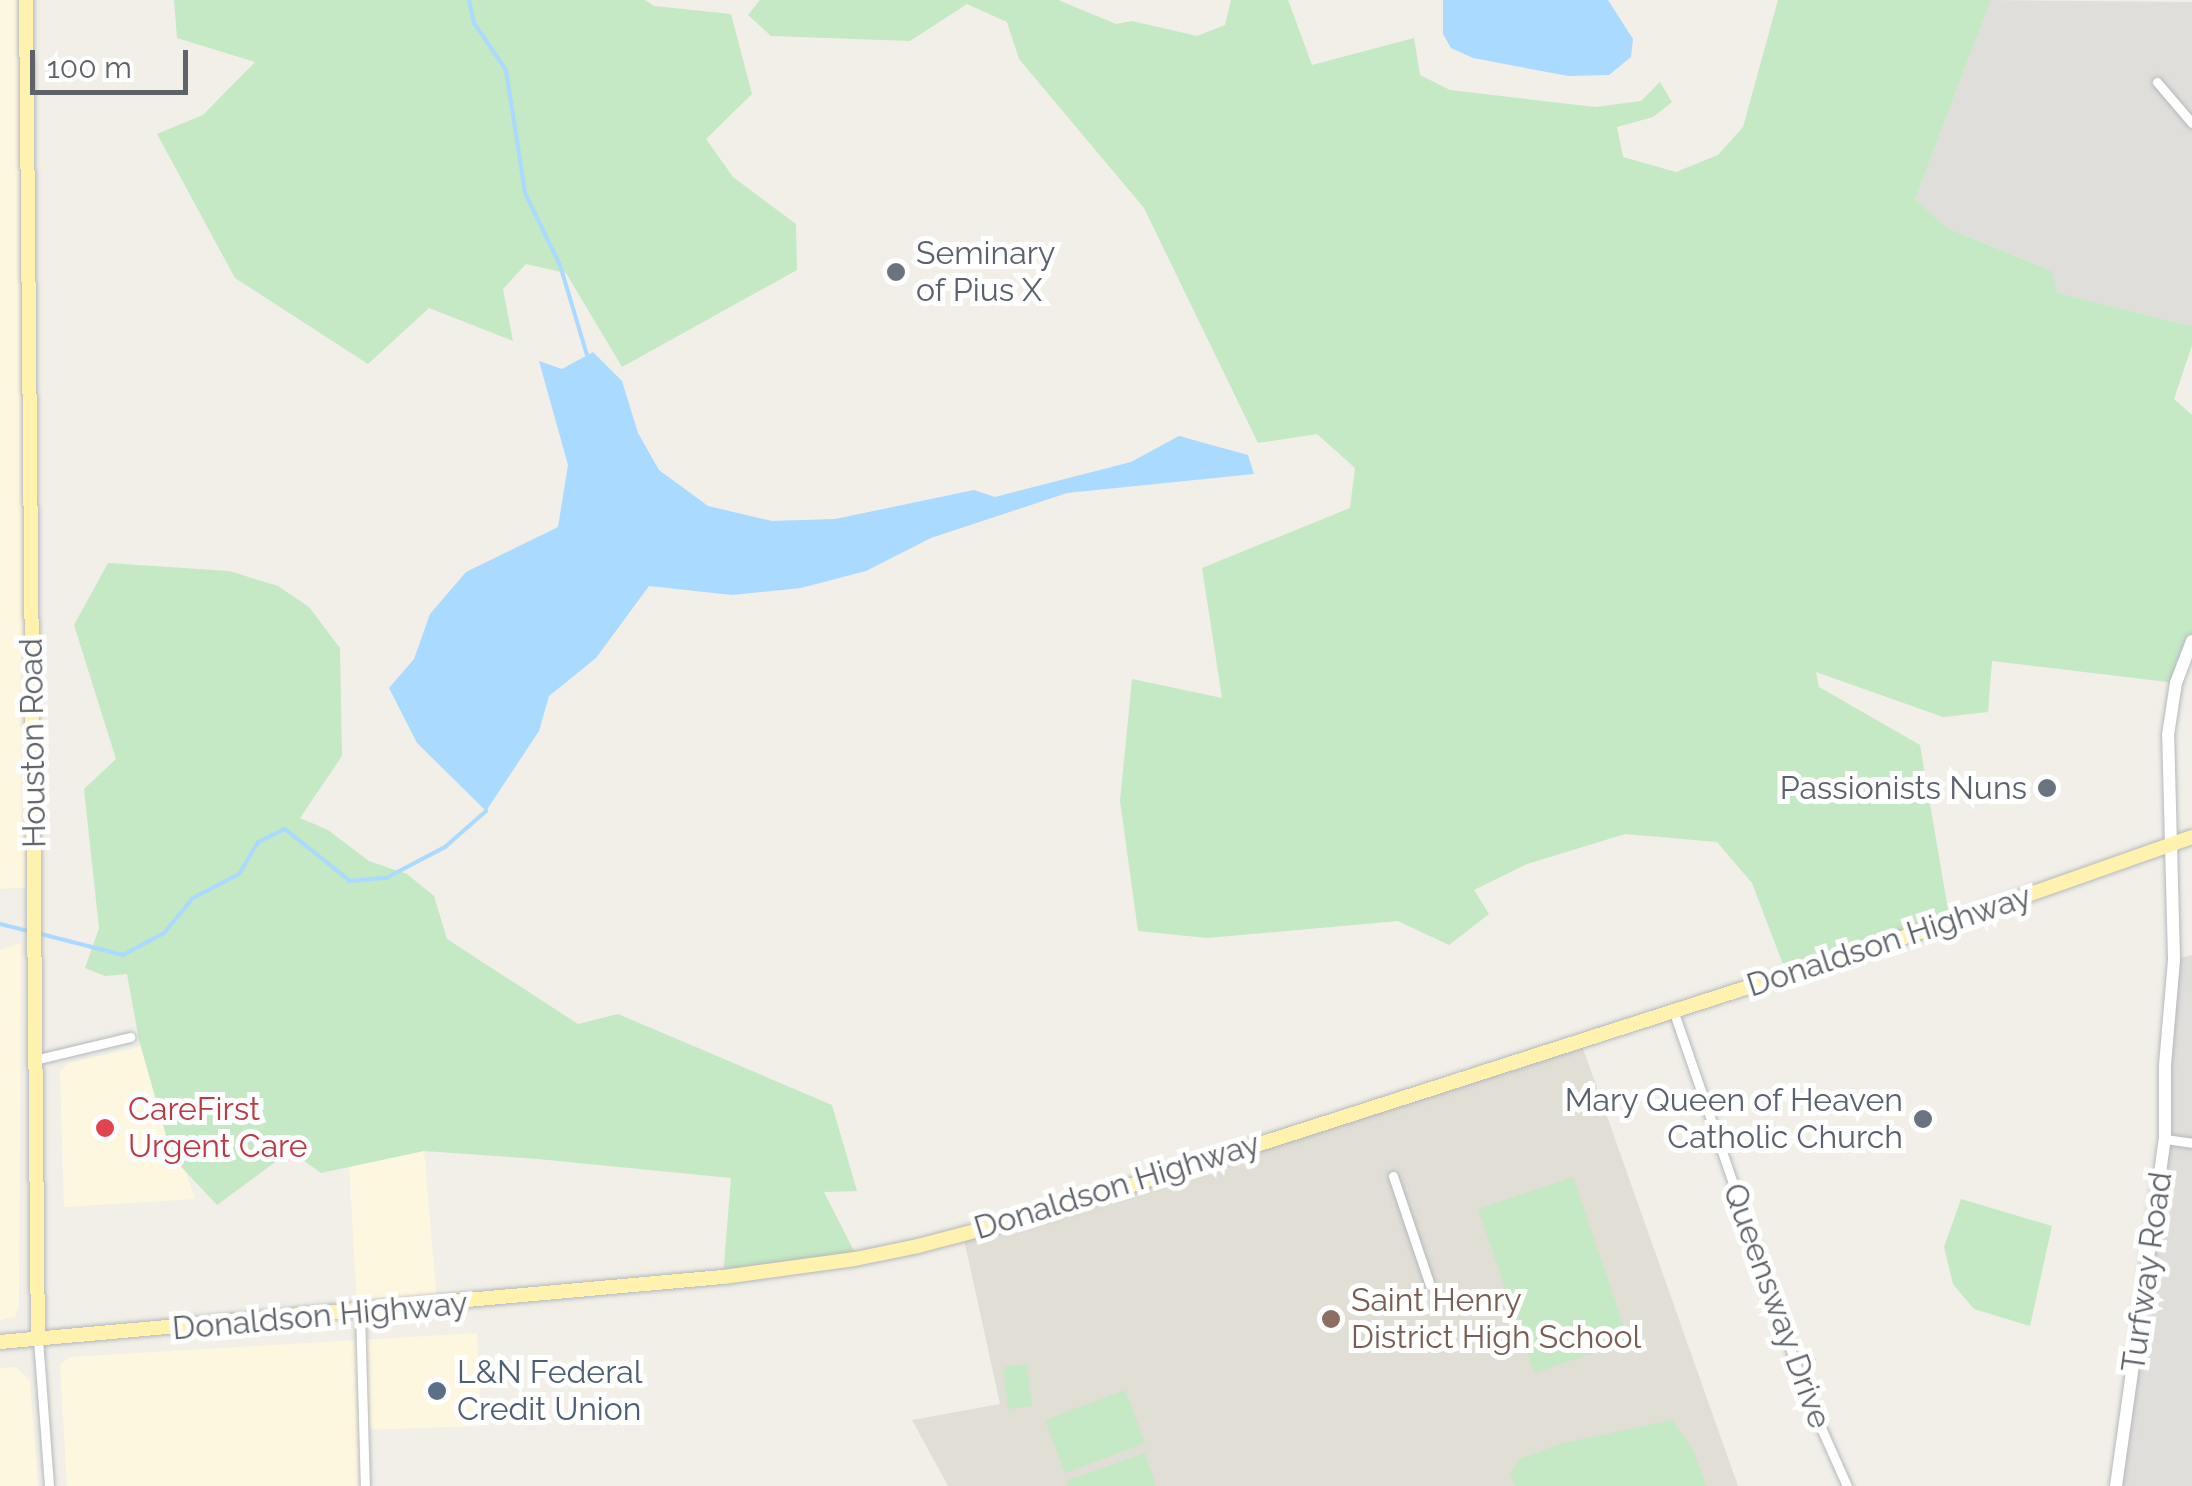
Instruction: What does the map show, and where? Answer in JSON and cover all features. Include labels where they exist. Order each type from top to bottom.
[{"type":"main road","name":"Houston Road","points":[[26,0],[38,1340]]},
{"type":"main road","name":"Turfway Road","points":[[2116,1486],[2165,1139],[2165,1064],[2174,958],[2168,734],[2176,682],[2192,640]]},
{"type":"main road","name":"Donaldson Highway","points":[[0,1342],[771,1272],[933,1242],[1052,1211],[2075,880],[2192,837]]},
{"type":"street","points":[[2157,82],[2192,123]]},
{"type":"street","name":"Queensway Drive","points":[[1673,1010],[1806,1394],[1847,1486]]},
{"type":"street","points":[[38,1059],[130,1037]]},
{"type":"street","points":[[2165,1139],[2192,1143]]},
{"type":"street","points":[[1393,1176],[1430,1285]]},
{"type":"street","points":[[360,1311],[365,1486]]},
{"type":"street","name":"Houston Road","points":[[38,1340],[48,1486]]},
{"type":"shaded area","points":[[0,0],[26,0],[35,887],[0,889]]},
{"type":"shaded area","points":[[1991,0],[2192,2],[2192,326],[2056,293],[2052,271],[1947,228],[1915,199]]},
{"type":"shaded area","points":[[21,943],[19,1306],[15,1317],[0,1320],[0,950]]},
{"type":"shaded area","points":[[2192,955],[2192,1486],[2116,1486],[2165,1139],[2174,959]]},
{"type":"shaded area","name":"Saint Henry District High School","points":[[1580,1040],[1738,1486],[948,1486],[912,1420],[1000,1404],[963,1235]]},
{"type":"shaded area","points":[[142,1046],[195,1199],[64,1207],[60,1071],[69,1063]]},
{"type":"shaded area","points":[[348,1145],[424,1151],[437,1302],[357,1306]]},
{"type":"shaded area","points":[[477,1333],[481,1426],[362,1430],[365,1486],[67,1486],[60,1365],[70,1357]]},
{"type":"shaded area","points":[[16,1367],[30,1381],[38,1486],[0,1486],[0,1368]]},
{"type":"green space","points":[[174,0],[645,0],[654,6],[731,14],[752,94],[706,139],[733,177],[796,224],[797,270],[622,367],[566,273],[526,264],[503,289],[513,341],[429,308],[368,364],[235,278],[157,134],[203,115],[255,62],[177,38]]},
{"type":"green space","points":[[760,0],[1058,0],[1116,24],[1132,21],[1197,36],[1225,25],[1231,0],[1288,0],[1312,65],[1414,38],[1420,75],[1450,90],[1595,107],[1641,101],[1660,82],[1672,102],[1653,117],[1617,127],[1623,157],[1676,172],[1718,155],[1743,127],[1778,0],[1991,0],[1915,199],[1947,228],[2052,271],[2057,293],[2192,326],[2192,345],[2174,399],[2192,415],[2192,641],[2176,683],[1992,661],[1988,712],[1943,717],[1816,672],[1819,687],[1920,745],[1952,933],[1787,975],[1752,883],[1717,842],[1625,834],[1527,864],[1474,890],[1489,914],[1449,945],[1398,921],[1207,938],[1138,931],[1120,801],[1132,679],[1222,698],[1202,568],[1350,508],[1355,468],[1317,434],[1258,443],[1144,208],[1019,59],[1007,22],[967,4],[910,41],[771,36],[748,15]]},
{"type":"green space","points":[[108,563],[229,571],[278,586],[309,607],[340,648],[342,756],[300,818],[328,830],[369,861],[407,874],[434,896],[447,939],[578,1024],[618,1014],[832,1105],[857,1191],[824,1192],[856,1255],[723,1277],[731,1178],[538,1159],[424,1151],[321,1173],[290,1151],[217,1205],[172,1157],[139,1040],[127,974],[105,976],[85,968],[99,928],[84,789],[116,759],[74,625]]},
{"type":"green space","points":[[1573,1177],[1629,1341],[1534,1373],[1478,1209]]},
{"type":"green space","points":[[1961,1199],[2052,1226],[2030,1326],[1974,1309],[1953,1284],[1944,1247]]},
{"type":"green space","points":[[1027,1364],[1032,1406],[1008,1409],[1003,1367]]},
{"type":"green space","points":[[1125,1390],[1145,1443],[1065,1473],[1045,1420]]},
{"type":"green space","points":[[1672,1420],[1693,1450],[1706,1486],[1515,1486],[1510,1474],[1519,1459],[1564,1443]]},
{"type":"green space","points":[[1145,1453],[1156,1486],[1068,1486],[1066,1481]]},
{"type":"water","points":[[1443,0],[1608,0],[1633,39],[1631,57],[1609,75],[1568,76],[1473,58],[1451,48],[1443,34]]},
{"type":"water","points":[[593,352],[622,381],[638,433],[659,470],[708,506],[772,521],[835,519],[974,490],[995,497],[1131,462],[1179,436],[1248,455],[1254,474],[1067,493],[931,538],[866,571],[801,588],[732,595],[649,586],[596,658],[549,696],[539,731],[486,811],[417,743],[389,688],[414,659],[430,614],[466,572],[558,527],[568,465],[539,361],[562,369]]},
{"type":"waterway","points":[[469,0],[474,23],[506,70],[525,193],[560,265],[587,355]]},
{"type":"waterway","points":[[37,933],[123,955],[164,933],[193,898],[239,874],[258,842],[285,829],[350,881],[386,878],[445,847],[486,811]]},
{"type":"waterway","points":[[0,924],[28,931]]},
{"type":"place","name":"Seminary of Pius X","points":[[896,272]]},
{"type":"place","name":"Passionists Nuns","points":[[2047,788]]},
{"type":"place","name":"Mary Queen of Heaven Catholic Church","points":[[1923,1119]]},
{"type":"place","name":"CareFirst Urgent Care","points":[[105,1128]]},
{"type":"place","name":"Saint Henry District High School","points":[[1331,1319]]},
{"type":"place","name":"L&N Federal Credit Union","points":[[437,1391]]}]
